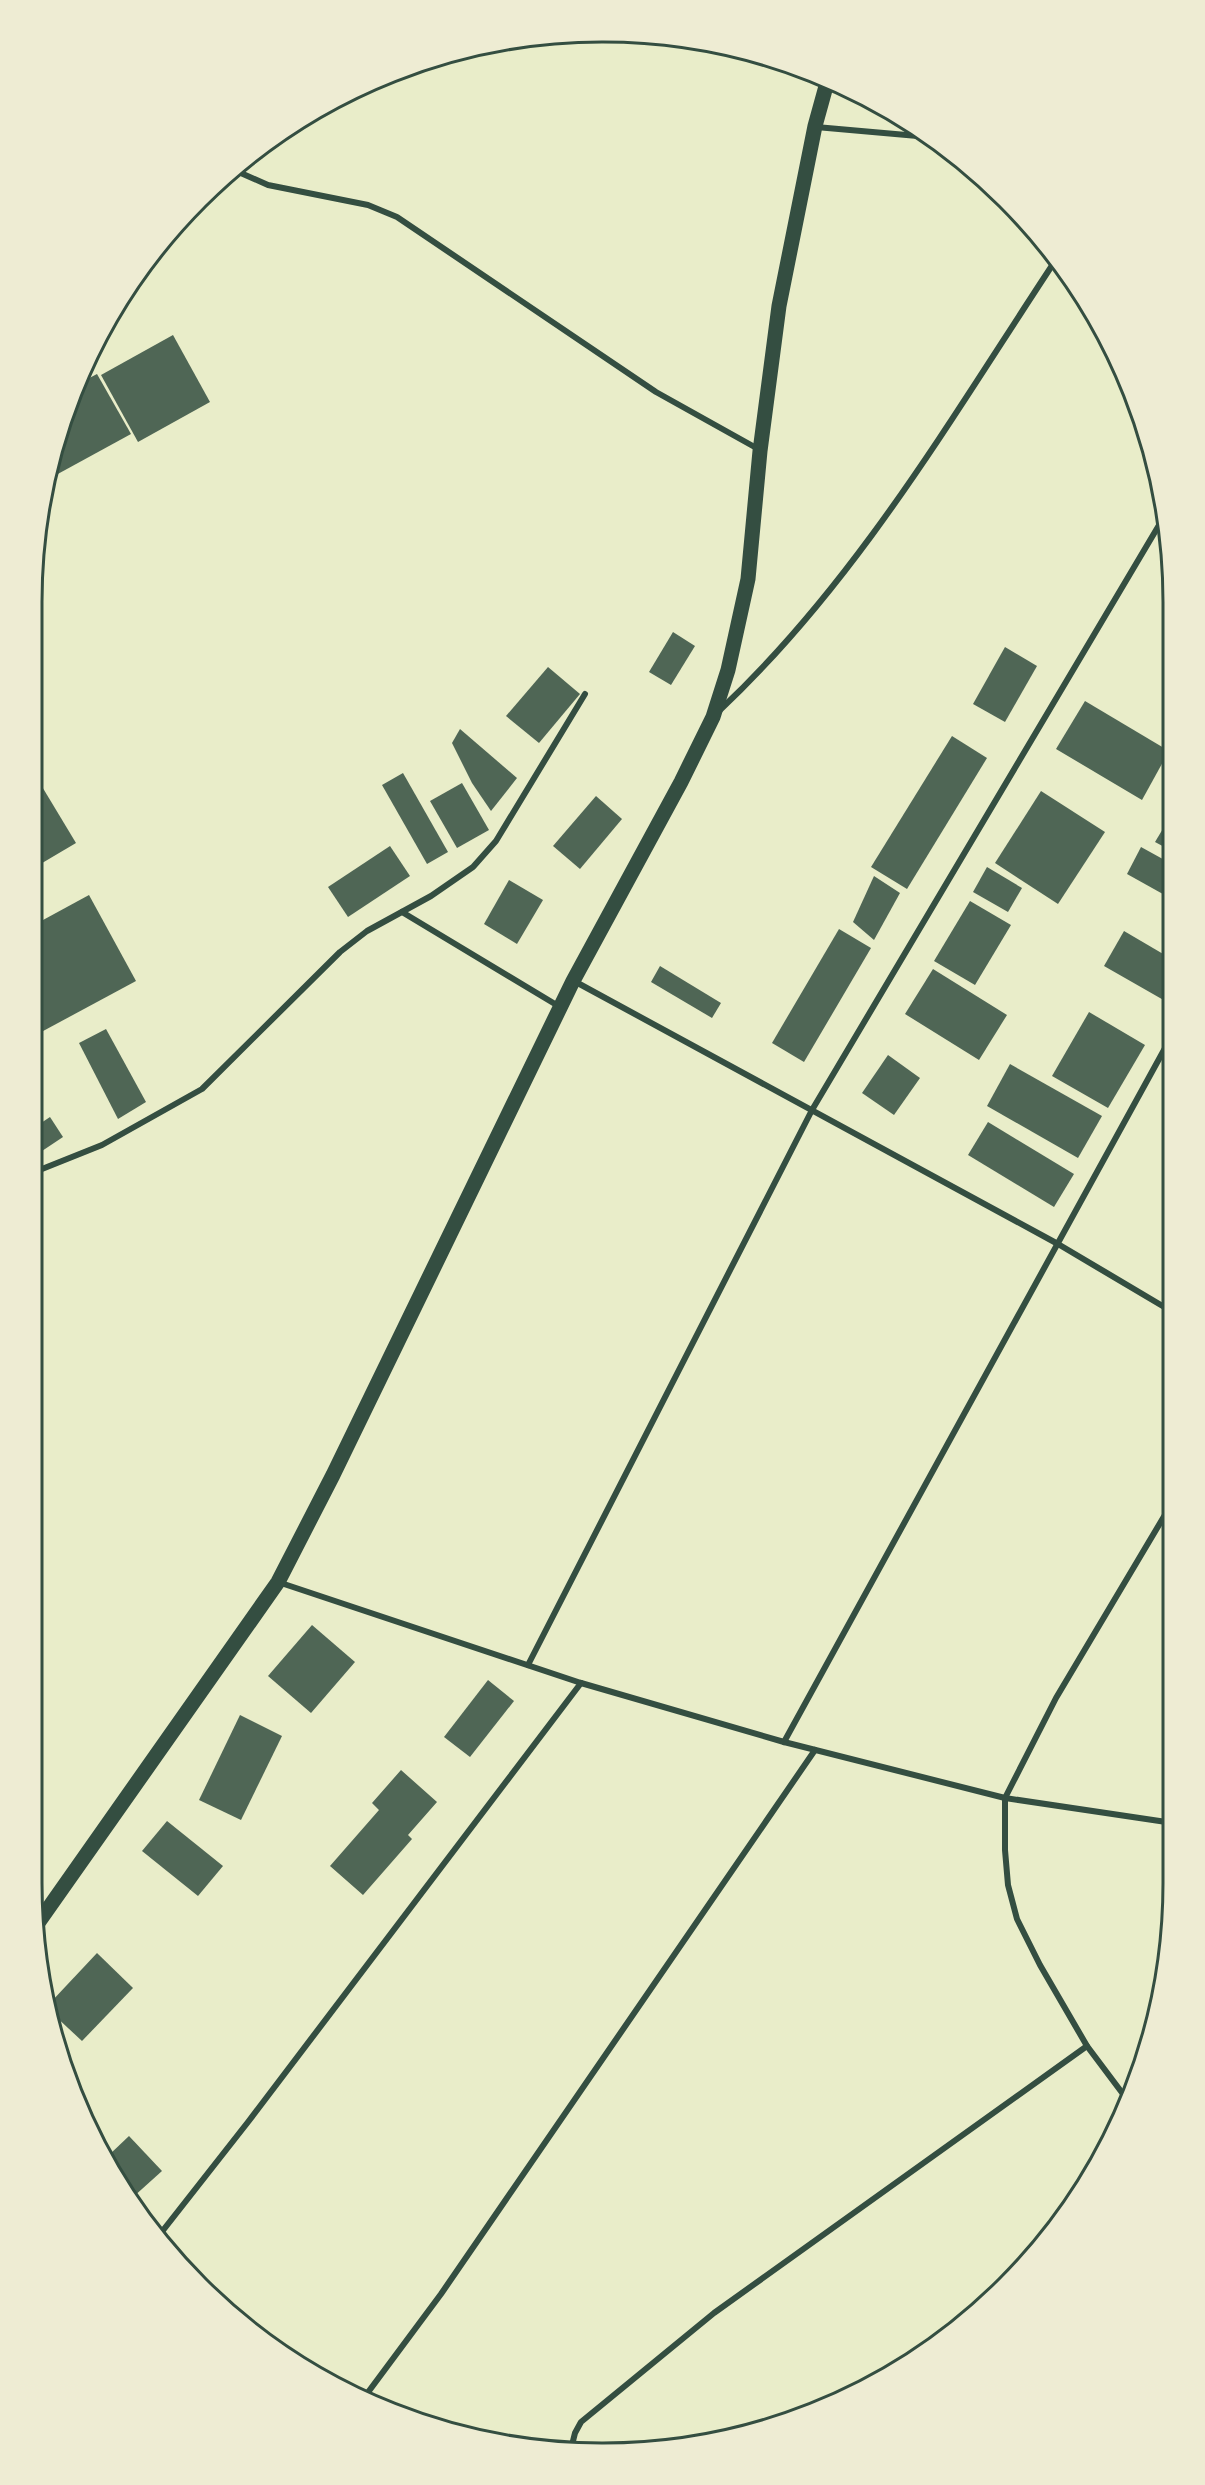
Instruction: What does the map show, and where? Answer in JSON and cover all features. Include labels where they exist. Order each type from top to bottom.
[{"type":"main road","points":[[43,1916],[278,1582],[333,1475],[573,981],[681,782],[713,717],[728,670],[748,579],[760,451],[779,306],[815,126],[825,89]]},
{"type":"street","points":[[815,126],[913,135]]},
{"type":"street","points":[[242,174],[268,185],[368,205],[397,217],[656,392],[760,451]]},
{"type":"street","points":[[713,717],[770,662],[810,617],[857,558],[919,469],[1051,267]]},
{"type":"street","points":[[528,1665],[812,1110],[1158,527]]},
{"type":"street","points":[[42,1169],[102,1145],[202,1089],[340,952],[367,932],[473,867],[496,841],[585,694]]},
{"type":"street","points":[[402,912],[560,1008]]},
{"type":"street","points":[[573,981],[1058,1244],[1163,1306]]},
{"type":"street","points":[[784,1742],[1163,1052]]},
{"type":"street","points":[[1122,2092],[1087,2046],[1040,1965],[1017,1919],[1007,1874],[1005,1798],[1056,1698],[1163,1518]]},
{"type":"street","points":[[278,1582],[580,1683],[784,1742],[1005,1798],[1163,1822]]},
{"type":"street","points":[[163,2230],[248,2122],[580,1683]]},
{"type":"street","points":[[369,2391],[441,2294],[815,1750]]},
{"type":"street","points":[[573,2442],[581,2422],[714,2313],[1087,2046]]},
{"type":"building","points":[[173,335],[210,402],[138,442],[101,375]]},
{"type":"building","points":[[97,374],[131,434],[57,474],[72,422],[90,378]]},
{"type":"building","points":[[673,632],[695,646],[671,685],[649,672]]},
{"type":"building","points":[[1005,647],[1037,666],[1005,722],[973,704]]},
{"type":"building","points":[[548,667],[580,694],[539,743],[506,716]]},
{"type":"building","points":[[1085,701],[1163,747],[1163,762],[1142,800],[1056,749]]},
{"type":"building","points":[[460,729],[517,778],[491,811],[472,783],[452,743]]},
{"type":"building","points":[[952,736],[987,758],[907,889],[871,867]]},
{"type":"building","points":[[403,773],[448,852],[427,864],[382,785]]},
{"type":"building","points":[[462,783],[489,830],[457,848],[430,801]]},
{"type":"building","points":[[42,787],[76,843],[42,863]]},
{"type":"building","points":[[1041,791],[1105,832],[1058,904],[995,863]]},
{"type":"building","points":[[596,796],[622,819],[580,869],[553,846]]},
{"type":"building","points":[[1163,829],[1163,846],[1155,842]]},
{"type":"building","points":[[390,846],[410,876],[348,917],[328,887]]},
{"type":"building","points":[[1141,847],[1163,859],[1163,894],[1127,874]]},
{"type":"building","points":[[987,867],[1022,888],[1008,912],[973,892]]},
{"type":"building","points":[[874,876],[900,893],[874,940],[853,922]]},
{"type":"building","points":[[509,880],[543,900],[517,944],[484,924]]},
{"type":"building","points":[[89,895],[136,981],[42,1032],[42,921]]},
{"type":"building","points":[[970,901],[1011,925],[975,985],[934,961]]},
{"type":"building","points":[[839,929],[871,948],[804,1062],[772,1043]]},
{"type":"building","points":[[1124,931],[1163,954],[1163,1000],[1104,966]]},
{"type":"building","points":[[660,966],[721,1003],[712,1018],[651,982]]},
{"type":"building","points":[[933,969],[1007,1015],[979,1060],[905,1014]]},
{"type":"building","points":[[1089,1012],[1145,1045],[1108,1108],[1052,1076]]},
{"type":"building","points":[[106,1029],[146,1102],[118,1119],[79,1043]]},
{"type":"building","points":[[888,1055],[920,1078],[894,1115],[862,1093]]},
{"type":"building","points":[[1010,1064],[1102,1116],[1078,1158],[987,1106]]},
{"type":"building","points":[[50,1117],[63,1137],[42,1151],[42,1122]]},
{"type":"building","points":[[988,1122],[1074,1174],[1054,1207],[968,1155]]},
{"type":"building","points":[[312,1625],[355,1662],[311,1713],[268,1676]]},
{"type":"building","points":[[488,1680],[514,1701],[470,1757],[444,1737]]},
{"type":"building","points":[[240,1715],[282,1736],[241,1820],[199,1800]]},
{"type":"building","points":[[401,1770],[437,1802],[408,1835],[412,1839],[363,1895],[330,1866],[379,1810],[372,1803]]},
{"type":"building","points":[[167,1821],[223,1866],[198,1896],[142,1851]]},
{"type":"building","points":[[97,1953],[133,1988],[82,2041],[59,2020],[54,1998]]},
{"type":"building","points":[[129,2136],[162,2171],[136,2194],[112,2153]]}]
